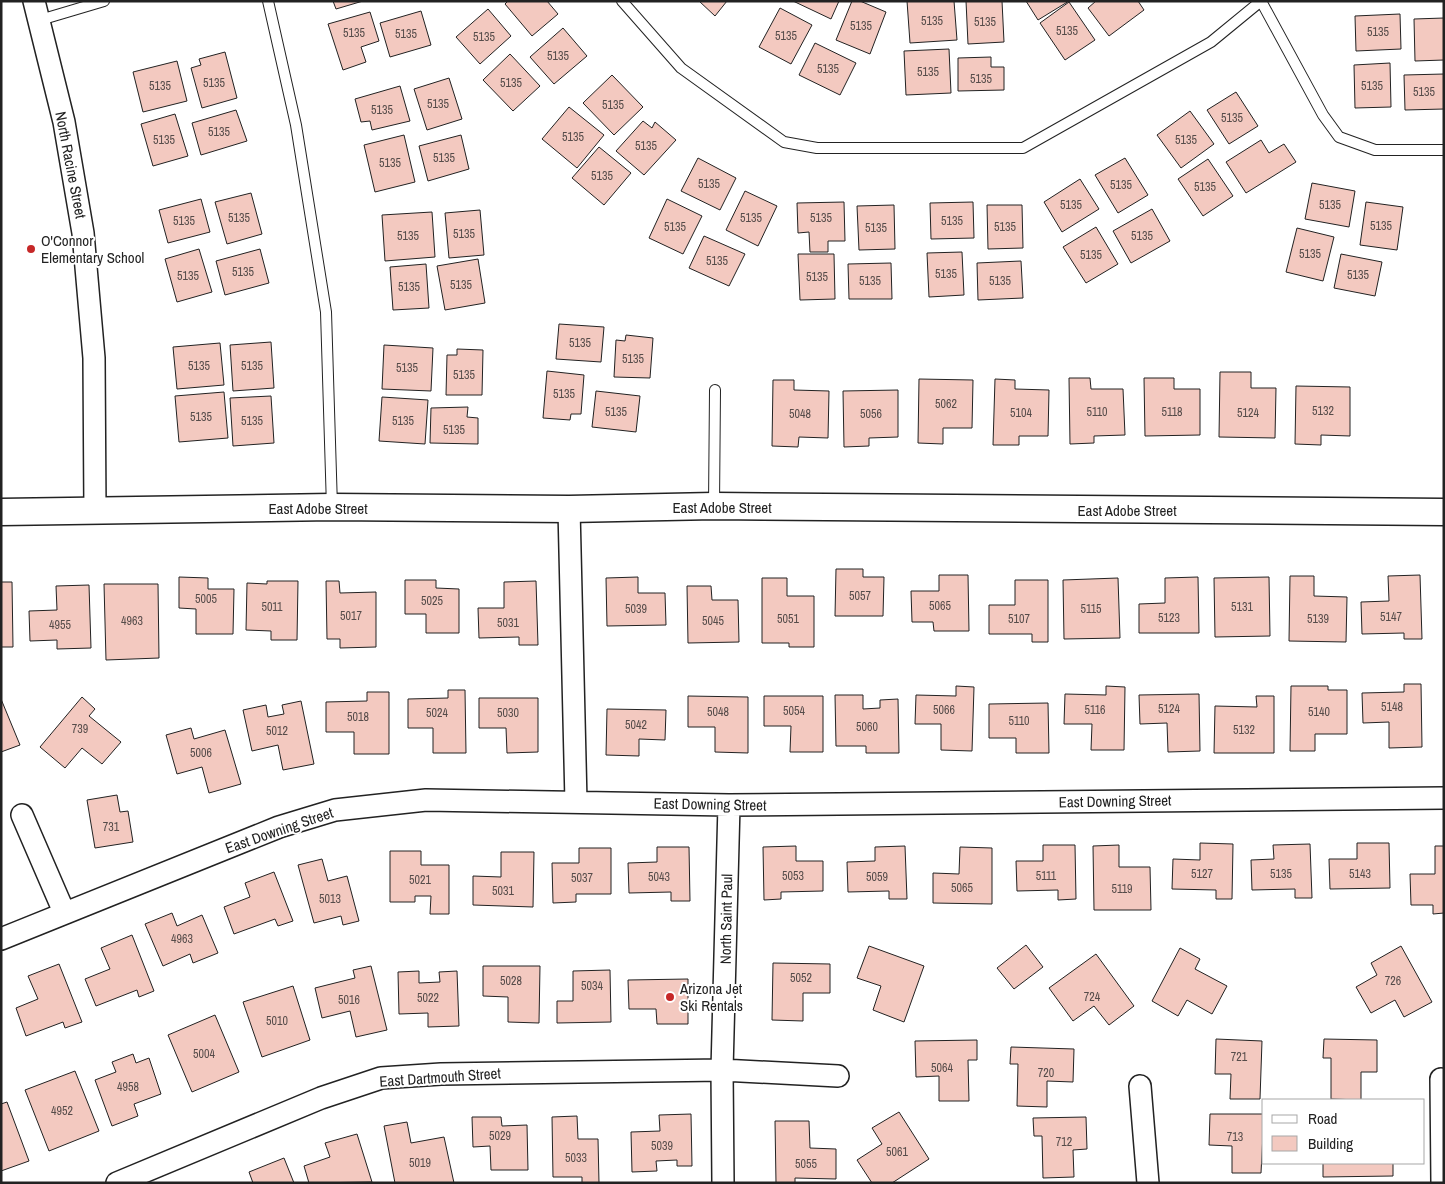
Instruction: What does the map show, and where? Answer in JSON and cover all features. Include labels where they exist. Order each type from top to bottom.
[{"type":"street","name":"North Racine Street","points":[[37,11],[67,141],[83,233],[94,358],[95,511]]},
{"type":"street","name":"East Adobe Street","points":[[1,512],[332,507],[569,509],[714,506],[1444,512]]},
{"type":"street","points":[[569,509],[576,802]]},
{"type":"street","name":"East Downing Street","points":[[1,939],[64,912],[279,827],[335,810],[426,800],[729,805],[1444,798]]},
{"type":"street","name":"North Saint Paul","points":[[723,1183],[722,1070],[729,805]]},
{"type":"street","points":[[22,815],[64,912]]},
{"type":"street","name":"East Dartmouth Street","points":[[117,1183],[321,1098],[381,1078],[441,1074],[722,1070],[838,1076]]},
{"type":"street","points":[[1441,1079],[1442,1183]]},
{"type":"street","points":[[1140,1086],[1148,1183]]},
{"type":"lane","points":[[37,11],[104,1]]},
{"type":"lane","points":[[268,1],[296,125],[326,312],[332,507]]},
{"type":"lane","points":[[622,1],[681,68],[784,142],[817,148],[1022,148],[1211,42],[1261,1],[1322,115],[1339,136],[1375,150],[1444,150]]},
{"type":"lane","points":[[714,506],[715,390]]},
{"type":"building","points":[[333,1],[363,1],[336,9]]},
{"type":"building","points":[[508,1],[547,1],[558,14],[532,36],[505,4]]},
{"type":"building","points":[[699,1],[727,1],[715,16]]},
{"type":"building","points":[[793,1],[839,1],[831,19]]},
{"type":"building","points":[[852,1],[860,1],[886,12],[870,54],[836,40]]},
{"type":"building","points":[[907,1],[954,1],[957,40],[910,43]]},
{"type":"building","points":[[966,1],[1002,1],[1004,42],[968,44]]},
{"type":"building","points":[[1026,1],[1069,1],[1038,20]]},
{"type":"building","points":[[1096,1],[1138,1],[1144,10],[1109,36],[1088,8]]},
{"type":"building","points":[[1069,2],[1095,40],[1065,60],[1040,23]]},
{"type":"building","points":[[780,8],[812,25],[791,64],[759,47]]},
{"type":"building","points":[[488,9],[511,36],[480,64],[456,37]]},
{"type":"building","points":[[421,11],[431,45],[390,57],[380,23]]},
{"type":"building","points":[[370,12],[379,41],[361,47],[366,62],[343,70],[328,24]]},
{"type":"building","points":[[1400,14],[1401,49],[1356,51],[1355,16]]},
{"type":"building","points":[[1444,18],[1444,60],[1415,61],[1414,19]]},
{"type":"building","points":[[563,28],[587,56],[554,84],[530,57]]},
{"type":"building","points":[[815,43],[856,63],[840,95],[799,75]]},
{"type":"building","points":[[949,49],[951,93],[906,95],[904,51]]},
{"type":"building","points":[[225,52],[237,98],[202,108],[191,68],[201,65],[199,59]]},
{"type":"building","points":[[510,54],[540,86],[513,111],[483,80]]},
{"type":"building","points":[[991,57],[991,67],[1004,67],[1004,90],[958,91],[958,58]]},
{"type":"building","points":[[177,61],[187,101],[143,112],[133,72]]},
{"type":"building","points":[[1390,63],[1391,107],[1355,108],[1354,65]]},
{"type":"building","points":[[1444,74],[1444,109],[1405,110],[1404,75]]},
{"type":"building","points":[[612,75],[643,107],[614,135],[583,103]]},
{"type":"building","points":[[449,78],[462,119],[427,130],[414,89]]},
{"type":"building","points":[[400,86],[410,121],[372,130],[370,121],[361,122],[355,99]]},
{"type":"building","points":[[1236,92],[1258,126],[1229,144],[1207,110]]},
{"type":"building","points":[[569,107],[604,135],[577,168],[542,139]]},
{"type":"building","points":[[236,110],[247,141],[201,155],[192,123]]},
{"type":"building","points":[[1190,111],[1214,144],[1181,168],[1157,135]]},
{"type":"building","points":[[175,114],[188,156],[153,166],[141,124]]},
{"type":"building","points":[[643,121],[652,128],[655,122],[676,140],[644,175],[616,151]]},
{"type":"building","points":[[404,135],[415,182],[375,192],[364,145]]},
{"type":"building","points":[[461,135],[469,169],[428,181],[419,146]]},
{"type":"building","points":[[1261,140],[1269,153],[1284,144],[1296,162],[1246,193],[1226,162]]},
{"type":"building","points":[[599,147],[631,173],[604,205],[572,178]]},
{"type":"building","points":[[698,158],[736,178],[720,210],[681,191]]},
{"type":"building","points":[[1125,158],[1148,195],[1118,213],[1095,175]]},
{"type":"building","points":[[1208,159],[1233,196],[1203,216],[1178,179]]},
{"type":"building","points":[[1080,179],[1099,209],[1062,232],[1044,202]]},
{"type":"building","points":[[1312,183],[1355,191],[1349,227],[1305,219]]},
{"type":"building","points":[[745,191],[777,206],[758,246],[726,230]]},
{"type":"building","points":[[251,193],[262,234],[227,244],[215,202]]},
{"type":"building","points":[[201,199],[210,232],[168,243],[159,210]]},
{"type":"building","points":[[667,199],[702,216],[683,254],[649,238]]},
{"type":"building","points":[[844,202],[845,241],[828,241],[828,252],[810,252],[809,232],[798,233],[797,203]]},
{"type":"building","points":[[973,202],[974,238],[931,239],[930,203]]},
{"type":"building","points":[[1366,202],[1403,207],[1397,250],[1360,245]]},
{"type":"building","points":[[894,205],[895,249],[859,250],[857,206]]},
{"type":"building","points":[[987,205],[1022,205],[1023,248],[988,249]]},
{"type":"building","points":[[1152,209],[1170,241],[1131,263],[1113,231]]},
{"type":"building","points":[[480,210],[484,255],[449,258],[445,213]]},
{"type":"building","points":[[432,212],[435,257],[385,261],[382,215]]},
{"type":"building","points":[[1096,227],[1118,264],[1086,283],[1063,247]]},
{"type":"building","points":[[1297,228],[1334,237],[1323,281],[1286,272]]},
{"type":"building","points":[[704,236],[745,254],[729,286],[689,268]]},
{"type":"building","points":[[199,249],[212,292],[177,302],[165,259]]},
{"type":"building","points":[[260,249],[269,283],[225,295],[216,261]]},
{"type":"building","points":[[962,252],[964,295],[929,297],[927,253]]},
{"type":"building","points":[[798,254],[834,254],[835,299],[800,300]]},
{"type":"building","points":[[1341,254],[1382,262],[1375,296],[1334,288]]},
{"type":"building","points":[[478,259],[485,303],[445,310],[437,266]]},
{"type":"building","points":[[1021,261],[1023,298],[978,300],[977,263]]},
{"type":"building","points":[[891,263],[892,299],[849,299],[848,264]]},
{"type":"building","points":[[426,264],[429,308],[393,310],[390,267]]},
{"type":"building","points":[[559,324],[604,327],[601,362],[556,359]]},
{"type":"building","points":[[626,335],[653,338],[650,378],[614,377],[616,340],[625,341]]},
{"type":"building","points":[[271,342],[274,388],[233,391],[230,345]]},
{"type":"building","points":[[220,343],[224,385],[177,389],[173,347]]},
{"type":"building","points":[[384,345],[433,348],[431,391],[382,389]]},
{"type":"building","points":[[457,349],[483,350],[482,395],[446,395],[447,355],[457,355]]},
{"type":"building","points":[[547,371],[584,375],[581,414],[571,414],[570,420],[543,418]]},
{"type":"building","points":[[1220,372],[1251,372],[1251,388],[1276,388],[1275,438],[1219,437]]},
{"type":"building","points":[[1069,378],[1090,378],[1091,389],[1123,389],[1125,435],[1094,436],[1094,443],[1070,444]]},
{"type":"building","points":[[1144,378],[1174,378],[1174,389],[1200,389],[1200,435],[1145,436]]},
{"type":"building","points":[[919,379],[973,380],[972,428],[943,428],[943,444],[918,443]]},
{"type":"building","points":[[995,379],[1015,380],[1015,389],[1049,390],[1048,436],[1019,436],[1019,445],[993,445]]},
{"type":"building","points":[[773,380],[794,380],[794,390],[829,391],[828,438],[799,437],[798,447],[772,446]]},
{"type":"building","points":[[1296,386],[1350,387],[1350,436],[1321,435],[1321,445],[1295,444]]},
{"type":"building","points":[[898,390],[898,437],[869,438],[869,446],[844,447],[843,391]]},
{"type":"building","points":[[596,391],[640,396],[636,432],[592,427]]},
{"type":"building","points":[[224,392],[228,438],[179,442],[175,396]]},
{"type":"building","points":[[271,396],[274,443],[233,446],[230,398]]},
{"type":"building","points":[[382,397],[428,400],[425,444],[379,441]]},
{"type":"building","points":[[468,407],[467,417],[478,418],[478,444],[430,443],[431,408]]},
{"type":"building","points":[[836,569],[863,569],[863,577],[884,577],[883,616],[835,616]]},
{"type":"building","points":[[939,575],[968,575],[969,631],[934,631],[933,622],[912,622],[911,591],[939,591]]},
{"type":"building","points":[[1420,575],[1422,639],[1404,639],[1404,633],[1362,634],[1361,602],[1389,601],[1388,576]]},
{"type":"building","points":[[1290,576],[1314,576],[1314,596],[1347,597],[1346,642],[1289,641]]},
{"type":"building","points":[[179,577],[208,578],[208,589],[234,589],[233,634],[196,634],[196,609],[179,608]]},
{"type":"building","points":[[638,577],[638,593],[665,593],[666,625],[607,626],[606,578]]},
{"type":"building","points":[[1198,577],[1199,633],[1139,633],[1139,604],[1165,603],[1165,578]]},
{"type":"building","points":[[1269,577],[1270,636],[1215,637],[1214,578]]},
{"type":"building","points":[[762,578],[787,578],[787,596],[814,596],[814,647],[789,647],[789,643],[762,643]]},
{"type":"building","points":[[1118,578],[1120,638],[1064,639],[1063,580]]},
{"type":"building","points":[[405,580],[436,580],[436,588],[459,589],[459,633],[426,633],[426,614],[405,614]]},
{"type":"building","points":[[1015,580],[1048,580],[1048,642],[1032,642],[1032,634],[989,634],[989,605],[1015,605]]},
{"type":"building","points":[[267,581],[298,581],[297,640],[271,640],[271,631],[246,630],[247,583],[267,584]]},
{"type":"building","points":[[326,581],[339,581],[340,593],[376,592],[376,647],[340,648],[340,639],[327,639]]},
{"type":"building","points":[[536,581],[538,645],[519,645],[519,637],[479,638],[478,608],[504,608],[504,582]]},
{"type":"building","points":[[1,582],[12,582],[13,647],[1,647]]},
{"type":"building","points":[[104,584],[158,584],[159,658],[106,660]]},
{"type":"building","points":[[89,585],[91,648],[57,649],[57,640],[30,641],[29,611],[57,610],[56,586]]},
{"type":"building","points":[[687,586],[711,586],[712,600],[738,600],[739,642],[688,643]]},
{"type":"building","points":[[1404,684],[1421,684],[1422,747],[1389,748],[1389,722],[1363,723],[1362,693],[1404,692]]},
{"type":"building","points":[[956,686],[974,687],[972,751],[941,750],[941,724],[915,724],[916,695],[956,696]]},
{"type":"building","points":[[1106,686],[1125,687],[1124,750],[1091,750],[1092,724],[1064,724],[1065,694],[1106,695]]},
{"type":"building","points":[[1291,686],[1328,686],[1328,690],[1347,690],[1347,734],[1315,734],[1315,751],[1290,751]]},
{"type":"building","points":[[448,690],[465,690],[466,753],[433,753],[433,728],[408,728],[408,699],[448,698]]},
{"type":"building","points":[[367,692],[389,692],[389,754],[354,754],[354,732],[326,732],[326,702],[367,701]]},
{"type":"building","points":[[1199,694],[1200,751],[1168,752],[1167,723],[1140,724],[1139,695]]},
{"type":"building","points":[[835,695],[863,695],[863,709],[880,708],[880,700],[898,699],[899,753],[866,753],[866,746],[836,746]]},
{"type":"building","points":[[688,696],[748,697],[748,753],[715,752],[715,727],[688,727]]},
{"type":"building","points":[[764,696],[823,696],[823,752],[790,752],[791,726],[764,726]]},
{"type":"building","points":[[1256,696],[1274,696],[1274,753],[1214,753],[1215,706],[1257,707]]},
{"type":"building","points":[[82,697],[95,709],[89,716],[121,742],[102,764],[82,748],[65,768],[40,747]]},
{"type":"building","points":[[479,698],[538,698],[538,752],[507,753],[506,728],[479,728]]},
{"type":"building","points":[[1,699],[20,745],[1,752]]},
{"type":"building","points":[[301,701],[314,764],[283,770],[278,745],[252,751],[243,710],[266,705],[268,717],[284,714],[282,705]]},
{"type":"building","points":[[1048,703],[1049,753],[1016,753],[1016,738],[989,738],[989,704]]},
{"type":"building","points":[[607,709],[666,710],[665,740],[639,739],[639,756],[606,755]]},
{"type":"building","points":[[191,728],[194,739],[225,730],[241,784],[209,793],[202,767],[177,774],[166,735]]},
{"type":"building","points":[[117,795],[120,812],[128,811],[133,842],[95,848],[87,800]]},
{"type":"building","points":[[1200,843],[1233,844],[1232,899],[1216,899],[1216,890],[1172,889],[1173,859],[1200,860]]},
{"type":"building","points":[[1357,843],[1389,843],[1390,888],[1330,889],[1329,859],[1357,859]]},
{"type":"building","points":[[1310,844],[1312,898],[1295,898],[1295,889],[1252,890],[1251,860],[1274,859],[1273,845]]},
{"type":"building","points":[[1043,845],[1075,845],[1076,899],[1058,900],[1058,890],[1017,891],[1016,861],[1043,861]]},
{"type":"building","points":[[1119,845],[1119,867],[1150,867],[1151,910],[1094,910],[1093,846]]},
{"type":"building","points":[[796,846],[796,861],[823,861],[823,891],[781,892],[781,899],[764,900],[763,847]]},
{"type":"building","points":[[905,846],[907,899],[889,899],[889,891],[848,892],[847,862],[875,861],[875,847]]},
{"type":"building","points":[[1435,846],[1444,846],[1444,913],[1433,914],[1433,905],[1411,905],[1410,874],[1435,874]]},
{"type":"building","points":[[657,847],[689,847],[690,901],[671,901],[671,892],[629,893],[628,863],[657,862]]},
{"type":"building","points":[[960,847],[992,848],[992,904],[933,903],[933,873],[959,874]]},
{"type":"building","points":[[579,848],[611,848],[611,894],[576,894],[576,902],[553,903],[552,863],[579,863]]},
{"type":"building","points":[[390,851],[421,851],[421,865],[449,865],[449,914],[430,914],[431,896],[415,896],[415,902],[390,902]]},
{"type":"building","points":[[501,852],[534,852],[533,907],[473,905],[473,876],[501,877]]},
{"type":"building","points":[[322,859],[328,881],[347,876],[359,921],[343,925],[341,916],[314,923],[298,865]]},
{"type":"building","points":[[274,872],[293,921],[278,926],[275,919],[234,934],[224,907],[250,897],[245,883]]},
{"type":"building","points":[[172,913],[177,926],[202,915],[218,953],[193,963],[190,954],[163,966],[145,924]]},
{"type":"building","points":[[132,935],[154,991],[139,997],[137,990],[96,1006],[85,979],[110,969],[101,948]]},
{"type":"building","points":[[1026,945],[1043,967],[1014,989],[997,968]]},
{"type":"building","points":[[869,946],[924,966],[904,1022],[873,1010],[881,986],[857,978]]},
{"type":"building","points":[[1401,946],[1432,1002],[1404,1017],[1395,1000],[1371,1013],[1356,987],[1377,975],[1371,963]]},
{"type":"building","points":[[1180,948],[1200,959],[1195,969],[1227,986],[1212,1014],[1187,1000],[1178,1016],[1152,1001]]},
{"type":"building","points":[[1096,954],[1134,1006],[1109,1025],[1094,1006],[1073,1021],[1049,988]]},
{"type":"building","points":[[773,963],[830,964],[830,993],[803,993],[803,1021],[772,1020]]},
{"type":"building","points":[[59,964],[82,1022],[65,1028],[63,1022],[26,1036],[16,1008],[38,999],[28,976]]},
{"type":"building","points":[[371,966],[387,1030],[356,1037],[350,1011],[322,1018],[315,988],[355,978],[353,970]]},
{"type":"building","points":[[483,966],[540,966],[539,1023],[508,1022],[508,997],[483,996]]},
{"type":"building","points":[[610,970],[611,1022],[557,1023],[557,1001],[573,1001],[573,971]]},
{"type":"building","points":[[419,971],[419,983],[440,982],[439,972],[457,971],[459,1026],[428,1027],[428,1013],[399,1014],[398,972]]},
{"type":"building","points":[[688,979],[688,1024],[657,1024],[656,1009],[629,1009],[628,980]]},
{"type":"building","points":[[293,986],[310,1040],[262,1057],[243,1002]]},
{"type":"building","points":[[215,1015],[239,1072],[192,1092],[168,1035]]},
{"type":"building","points":[[1216,1039],[1262,1041],[1260,1099],[1230,1099],[1231,1074],[1215,1074]]},
{"type":"building","points":[[1324,1039],[1377,1040],[1377,1072],[1361,1072],[1361,1099],[1331,1099],[1331,1058],[1323,1058]]},
{"type":"building","points":[[977,1040],[977,1060],[968,1060],[969,1101],[939,1101],[939,1076],[916,1077],[915,1041]]},
{"type":"building","points":[[1011,1047],[1074,1049],[1073,1082],[1047,1081],[1047,1107],[1017,1106],[1018,1064],[1010,1064]]},
{"type":"building","points":[[133,1054],[136,1063],[149,1058],[161,1094],[134,1104],[138,1116],[112,1126],[95,1080],[116,1072],[112,1062]]},
{"type":"building","points":[[75,1071],[99,1131],[49,1151],[25,1090]]},
{"type":"building","points":[[7,1102],[29,1161],[1,1171],[1,1104]]},
{"type":"building","points":[[899,1112],[929,1159],[892,1183],[872,1183],[857,1160],[882,1144],[872,1128]]},
{"type":"building","points":[[691,1114],[692,1166],[677,1166],[677,1160],[656,1161],[657,1171],[632,1172],[631,1132],[660,1131],[659,1115]]},
{"type":"building","points":[[1210,1114],[1262,1114],[1261,1173],[1232,1173],[1232,1146],[1209,1145]]},
{"type":"building","points":[[577,1116],[578,1139],[598,1139],[599,1183],[582,1183],[582,1177],[553,1177],[552,1117]]},
{"type":"building","points":[[472,1117],[501,1117],[502,1126],[527,1125],[528,1170],[491,1170],[490,1146],[473,1147]]},
{"type":"building","points":[[1086,1117],[1087,1149],[1073,1150],[1074,1177],[1043,1178],[1042,1136],[1034,1136],[1033,1118]]},
{"type":"building","points":[[775,1121],[809,1121],[810,1148],[836,1149],[836,1179],[795,1178],[795,1183],[776,1183]]},
{"type":"building","points":[[407,1122],[411,1143],[444,1137],[454,1183],[395,1183],[384,1126]]},
{"type":"building","points":[[357,1134],[372,1182],[309,1183],[304,1166],[330,1157],[325,1143]]},
{"type":"building","points":[[284,1158],[294,1183],[253,1183],[249,1172]]},
{"type":"building","points":[[1323,1164],[1393,1164],[1393,1176],[1323,1177]]},
{"type":"place","name":"O'Connor Elementary School","points":[[31,249]]},
{"type":"place","name":"Arizona Jet Ski Rentals","points":[[670,997]]}]
